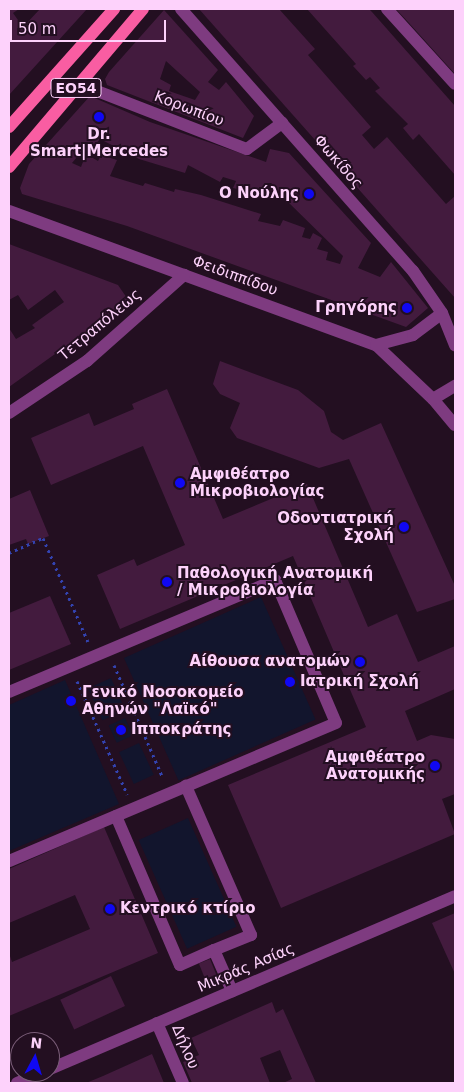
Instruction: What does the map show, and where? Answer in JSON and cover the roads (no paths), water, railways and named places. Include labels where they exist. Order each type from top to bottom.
[{"type":"main road","name":"ΕΟ54","points":[[9,127],[114,9]]},
{"type":"main road","name":"ΕΟ54","points":[[9,167],[143,9]]},
{"type":"street","name":"Φωκίδος","points":[[182,9],[412,271],[442,313],[455,345]]},
{"type":"street","points":[[387,9],[455,84]]},
{"type":"street","name":"Κορωπίου","points":[[79,84],[247,149],[282,123]]},
{"type":"street","name":"Φειδιππίδου","points":[[9,212],[376,345],[433,399],[455,425]]},
{"type":"street","name":"Τετραπόλεως","points":[[9,413],[87,361],[184,275]]},
{"type":"street","points":[[376,345],[413,335],[442,313]]},
{"type":"street","points":[[433,399],[455,386]]},
{"type":"street","points":[[9,692],[275,580],[336,723],[9,861]]},
{"type":"street","points":[[116,816],[180,965],[251,934],[186,786]]},
{"type":"street","name":"Μικράς Ασίας","points":[[60,1065],[455,896]]},
{"type":"street","points":[[214,950],[232,991]]},
{"type":"street","name":"Δήλου","points":[[157,1023],[183,1083]]},
{"type":"place","name":"Dr. Smart|Mercedes","points":[[99,117]]},
{"type":"place","name":"Ο Νούλης","points":[[309,194]]},
{"type":"place","name":"Γρηγόρης","points":[[407,308]]},
{"type":"place","name":"Αμφιθέατρο Μικροβιολογίας","points":[[180,483]]},
{"type":"place","name":"Οδοντιατρική Σχολή","points":[[404,527]]},
{"type":"place","name":"Παθολογική Ανατομική / Μικροβιολογία","points":[[167,582]]},
{"type":"place","name":"Αίθουσα ανατομών","points":[[360,662]]},
{"type":"place","name":"Ιατρική Σχολή","points":[[290,682]]},
{"type":"place","name":"Γενικό Νοσοκομείο Αθηνών \"Λαϊκό\"","points":[[71,701]]},
{"type":"place","name":"Ιπποκράτης","points":[[121,730]]},
{"type":"place","name":"Αμφιθέατρο Ανατομικής","points":[[435,766]]},
{"type":"place","name":"Κεντρικό κτίριο","points":[[110,909]]}]
